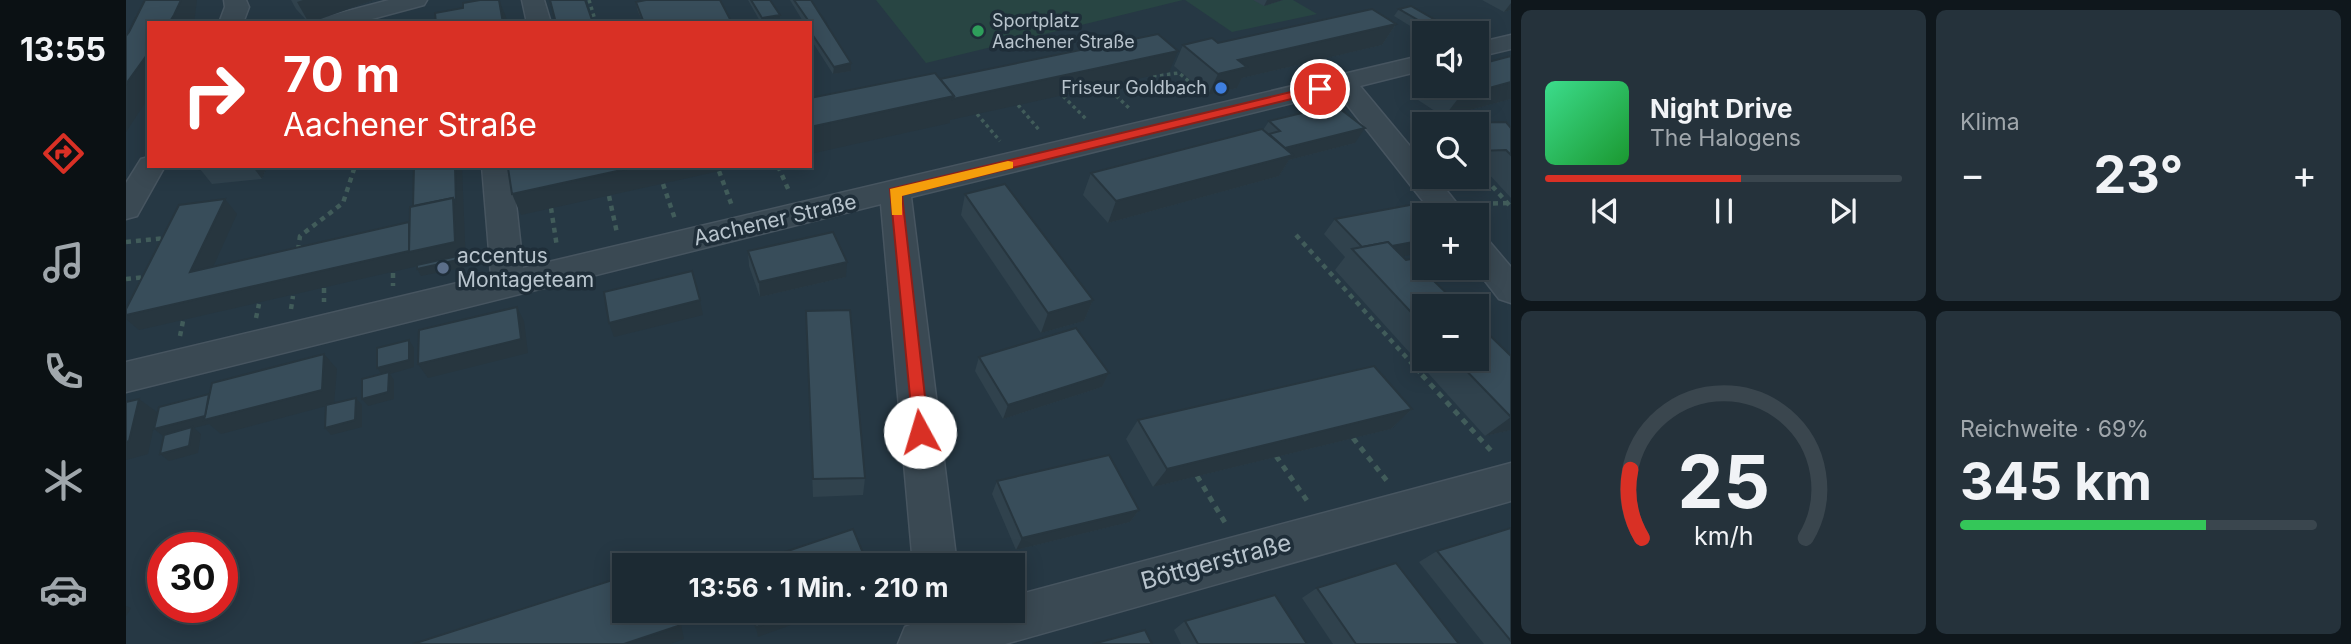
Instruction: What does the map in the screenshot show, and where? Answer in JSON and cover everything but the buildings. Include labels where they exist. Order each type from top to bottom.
[{"type":"street","points":[[232,21],[235,0]]},
{"type":"street","points":[[337,21],[416,0]]},
{"type":"street","points":[[533,0],[538,21]]},
{"type":"street","points":[[1489,47],[1511,42]]},
{"type":"street","name":"Aachener Straße","points":[[126,377],[508,282],[895,193],[1412,66]]},
{"type":"street","points":[[1343,83],[1441,203]]},
{"type":"street","points":[[126,209],[150,168]]},
{"type":"street","points":[[497,168],[508,282]]},
{"type":"street","points":[[895,193],[934,553]]},
{"type":"street","points":[[1489,263],[1511,290]]},
{"type":"street","name":"Böttgerstraße","points":[[937,634],[1507,473]]},
{"type":"path","points":[[589,0],[595,21]]},
{"type":"path","points":[[1153,76],[1179,73],[1225,112]]},
{"type":"path","points":[[297,256],[300,236],[343,203],[354,168]]},
{"type":"path","points":[[779,168],[791,197]]},
{"type":"path","points":[[719,172],[734,210]]},
{"type":"path","points":[[1489,183],[1511,207]]},
{"type":"path","points":[[663,184],[676,223]]},
{"type":"path","points":[[609,196],[618,237]]},
{"type":"path","points":[[551,208],[557,251]]},
{"type":"path","points":[[1296,235],[1445,397],[1507,473]]},
{"type":"path","points":[[126,242],[174,237]]},
{"type":"path","points":[[1402,267],[1412,265]]},
{"type":"path","points":[[126,279],[153,276]]},
{"type":"path","points":[[180,340],[183,321]]},
{"type":"path","points":[[1353,438],[1388,482]]},
{"type":"path","points":[[1276,456],[1308,503]]},
{"type":"path","points":[[1197,476],[1226,524]]},
{"type":"green space","name":"Sportplatz Aachener Straße","points":[[876,0],[1183,0],[926,63]]},
{"type":"green space","name":"Sportplatz Aachener Straße","points":[[1185,0],[1293,0],[1317,14],[1232,32]]},
{"type":"slow traffic","points":[[897,212],[895,193],[1008,165]]},
{"type":"place","name":"Sportplatz Aachener Straße","points":[[978,31]]},
{"type":"place","name":"Friseur Goldbach","points":[[1221,88]]},
{"type":"place","name":"accentus Montageteam","points":[[443,268]]},
{"type":"route","points":[[920,432],[895,193],[1320,89]]}]
